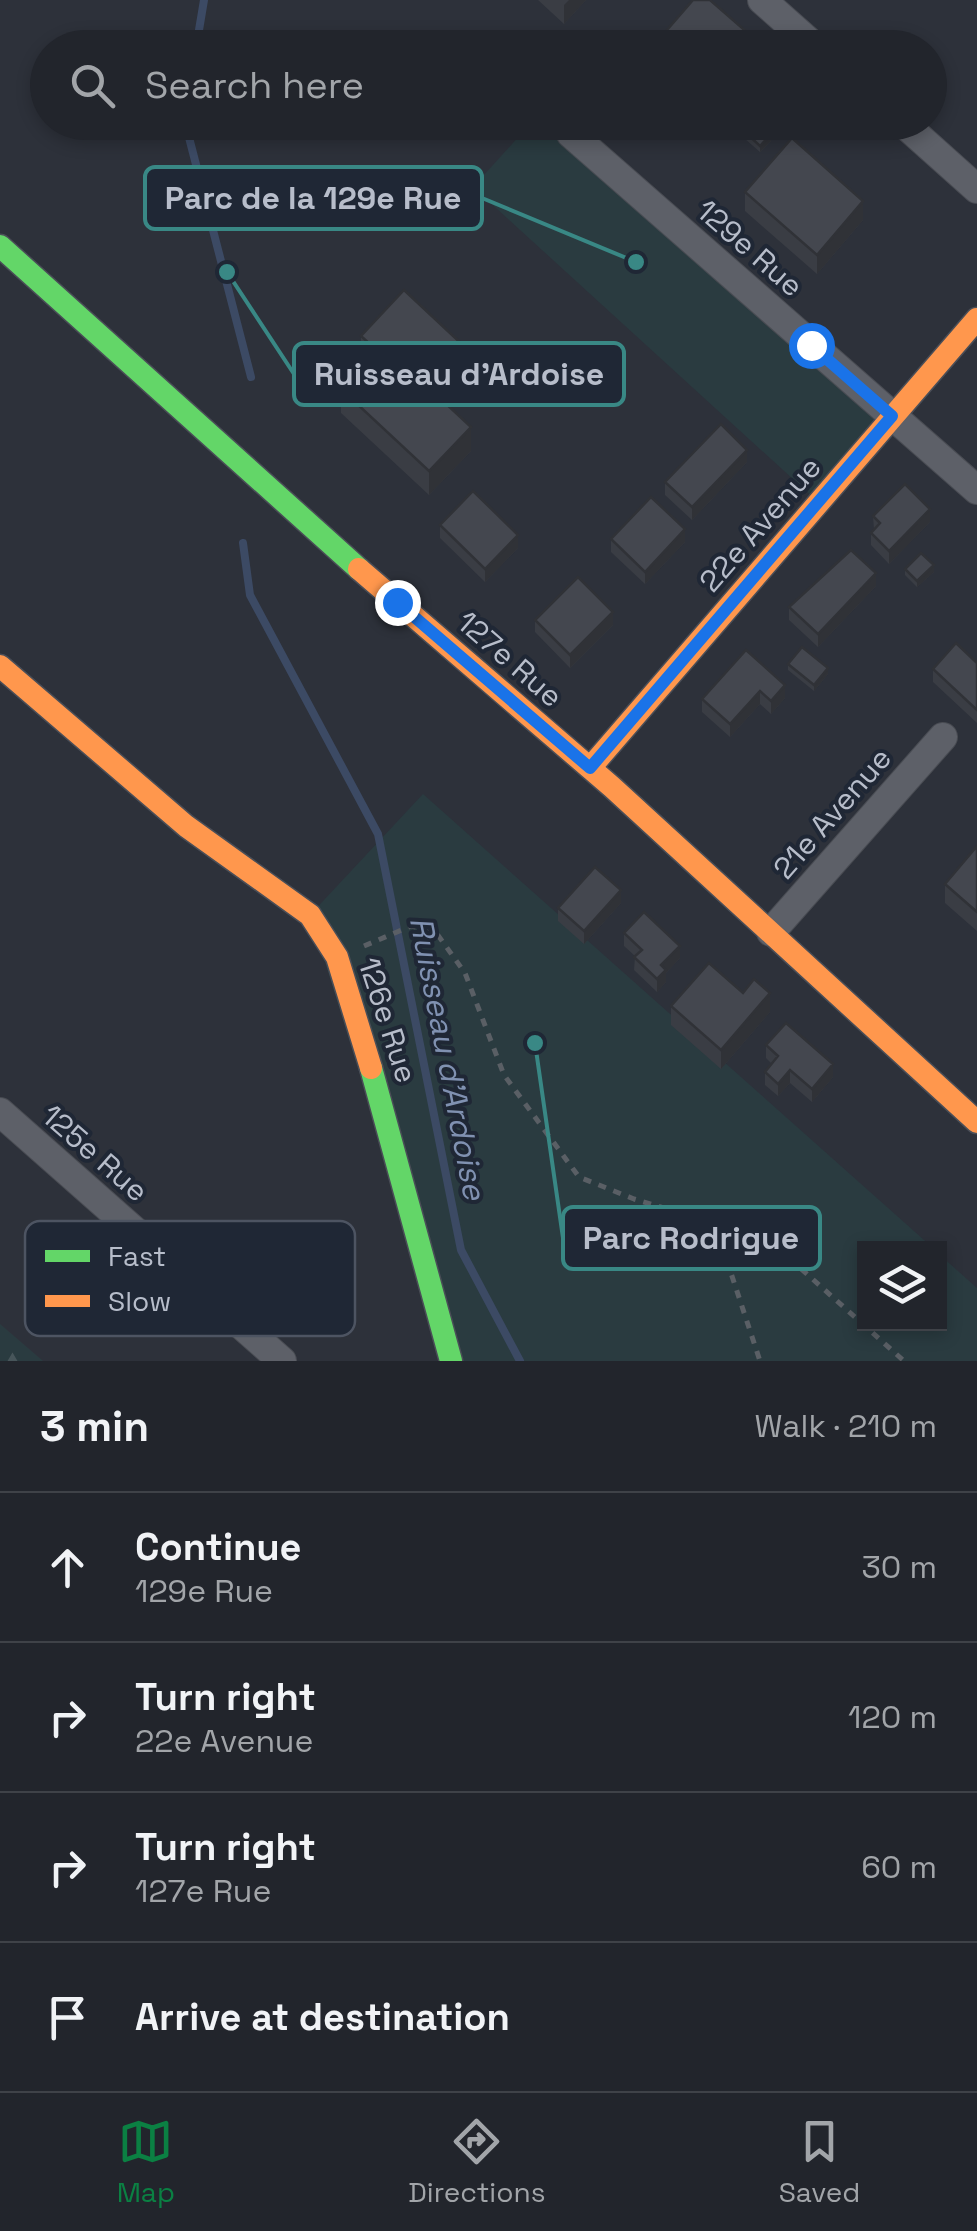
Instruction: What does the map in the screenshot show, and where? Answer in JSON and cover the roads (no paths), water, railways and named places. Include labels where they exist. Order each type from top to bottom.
[{"type":"street","points":[[762,0],[796,30]]},
{"type":"street","name":"129e Rue","points":[[578,140],[977,490]]},
{"type":"street","points":[[922,140],[977,188]]},
{"type":"street","name":"127e Rue","points":[[0,246],[258,482],[590,768],[977,1122]]},
{"type":"street","name":"22e Avenue","points":[[590,768],[977,319]]},
{"type":"street","name":"126e Rue","points":[[0,666],[186,826],[310,916],[319,929],[336,957],[356,1010],[451,1361]]},
{"type":"street","name":"21e Avenue","points":[[771,932],[943,736]]},
{"type":"street","name":"125e Rue","points":[[0,1112],[123,1221]]},
{"type":"street","name":"125e Rue","points":[[254,1336],[282,1361]]},
{"type":"waterway","name":"Ruisseau d'Ardoise","points":[[199,30],[204,0]]},
{"type":"waterway","name":"Ruisseau d'Ardoise","points":[[190,140],[251,377]]},
{"type":"waterway","name":"Ruisseau d'Ardoise","points":[[243,543],[250,595],[378,834],[461,1250],[520,1361]]},
{"type":"place","name":"Parc de la 129e Rue","points":[[636,262]]},
{"type":"place","name":"Ruisseau d'Ardoise","points":[[227,272]]},
{"type":"place","name":"Parc Rodrigue","points":[[535,1043]]}]
